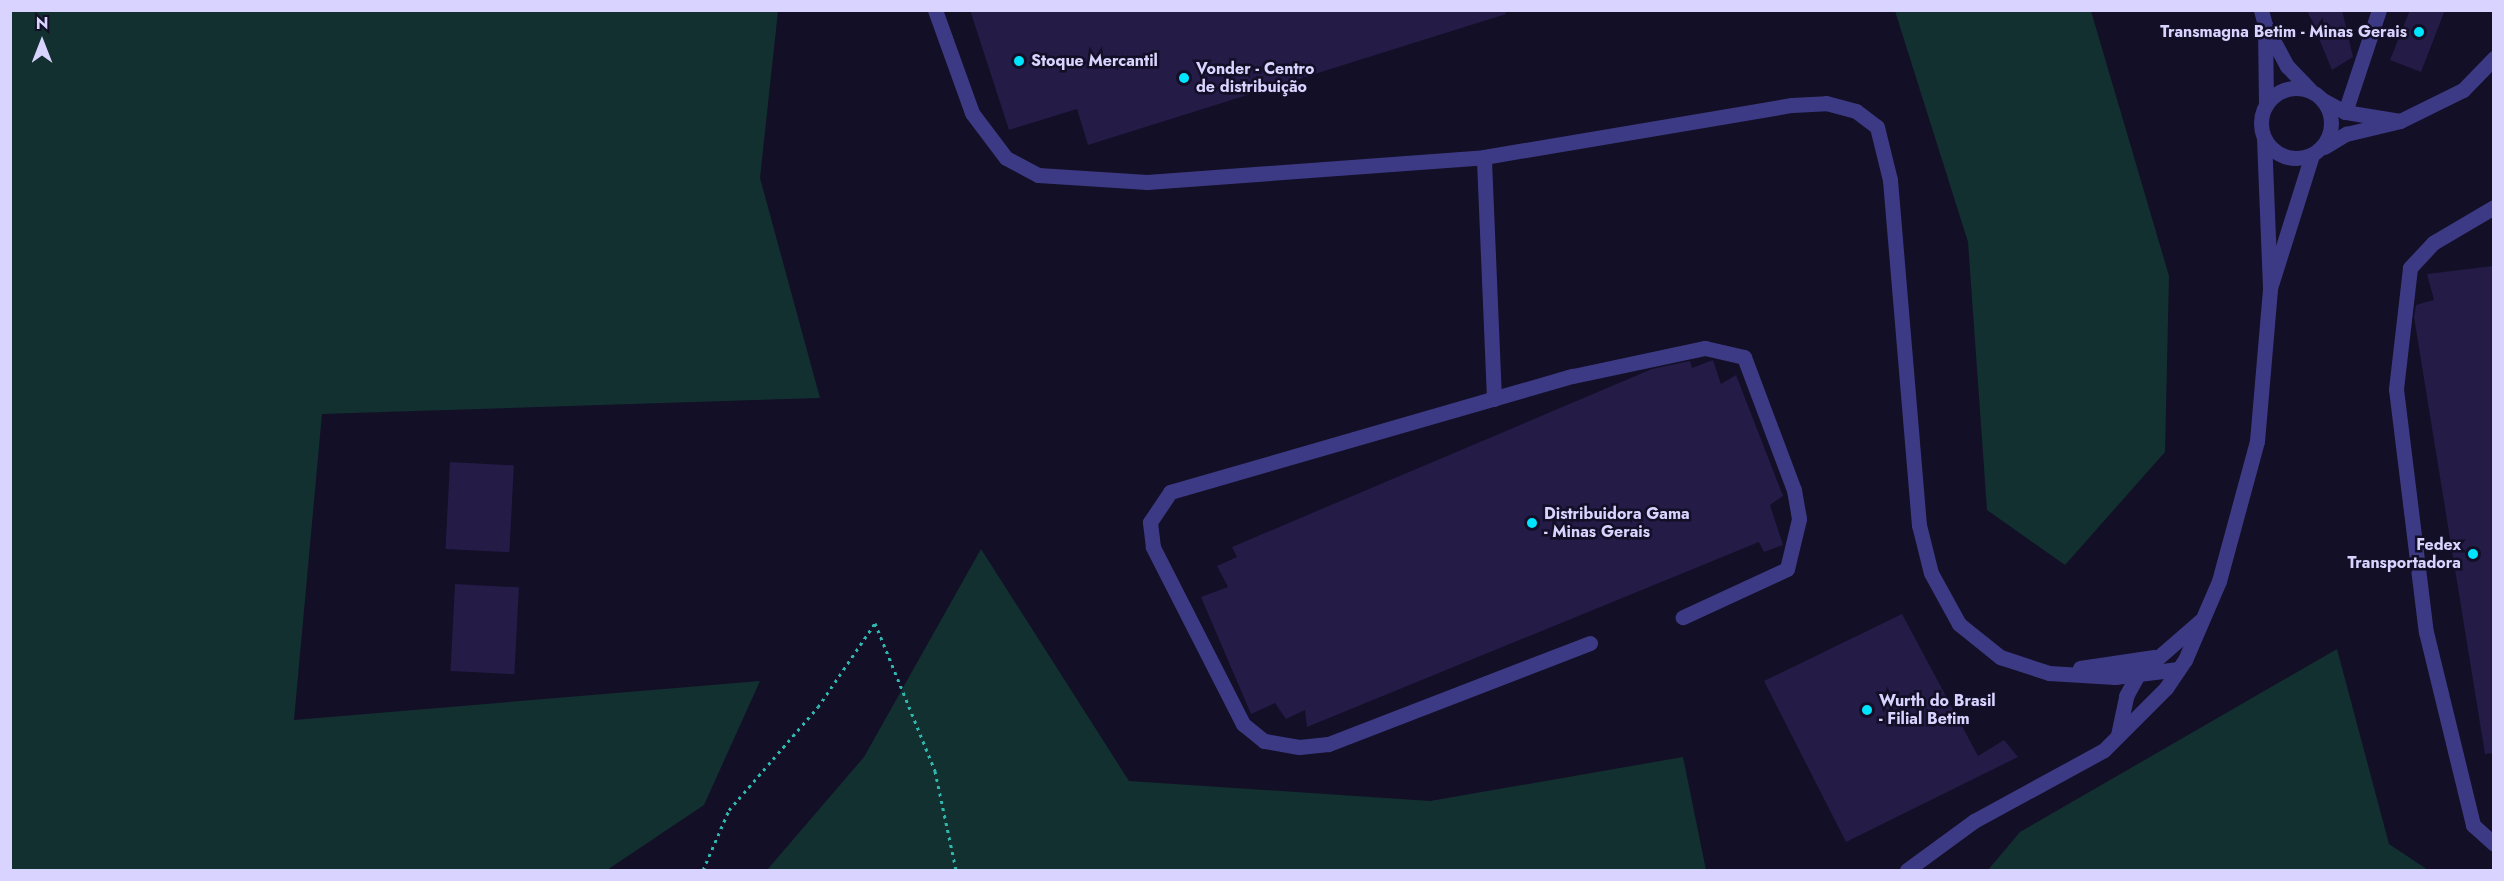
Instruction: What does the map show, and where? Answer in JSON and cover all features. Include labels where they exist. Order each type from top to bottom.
[{"type":"lane","points":[[935,10],[972,113],[1006,158],[1038,175],[1146,182],[1484,157],[1792,105],[1826,103],[1856,111],[1877,127],[1890,180],[1919,525],[1931,573],[1959,624],[2000,657],[2049,673],[2137,676],[2178,669]]},
{"type":"lane","points":[[2345,112],[2379,10]]},
{"type":"lane","points":[[2263,18],[2287,66],[2324,101],[2345,112],[2400,121]]},
{"type":"lane","points":[[1907,870],[1974,821],[2079,766],[2118,735],[2178,669],[2205,616],[2257,441],[2270,288],[2264,138],[2266,105],[2263,18]]},
{"type":"lane","points":[[2264,138],[2279,154],[2316,152],[2346,134],[2400,121],[2463,90],[2493,58]]},
{"type":"lane","points":[[2266,105],[2290,88],[2310,90]]},
{"type":"lane","points":[[2270,288],[2316,152],[2332,120],[2324,101]]},
{"type":"lane","points":[[1484,157],[1494,399]]},
{"type":"lane","points":[[2493,207],[2433,243],[2410,268],[2396,389],[2426,632],[2473,825],[2493,844]]},
{"type":"lane","points":[[1590,643],[1328,744],[1299,747],[1264,741],[1243,724],[1153,547],[1150,522],[1170,492],[1494,399],[1676,352],[1705,348],[1744,357],[1794,490],[1796,546],[1787,570],[1683,617]]},
{"type":"lane","points":[[2118,735],[2126,696],[2137,676],[2205,616]]},
{"type":"lane","points":[[2049,673],[2157,656]]},
{"type":"path","points":[[703,870],[729,810],[818,707],[875,622],[935,771],[956,870]]},
{"type":"green space","points":[[10,11],[778,11],[760,178],[820,398],[322,414],[294,720],[760,681],[704,805],[607,870],[11,870]]},
{"type":"green space","points":[[1895,11],[2091,11],[2169,276],[2165,452],[2065,565],[1987,510],[1968,242]]},
{"type":"green space","points":[[981,549],[1129,781],[1430,801],[1683,757],[1706,870],[767,870],[864,757]]},
{"type":"green space","points":[[2337,649],[2389,844],[2428,870],[1988,870],[2020,832]]},
{"type":"building","name":"Vonder - Centro de distribuição","points":[[970,10],[1505,10],[1506,14],[1088,145],[1077,109],[1009,130]]},
{"type":"building","name":"Transmagna Betim - Minas Gerais","points":[[2307,10],[2342,10],[2353,57],[2332,70]]},
{"type":"building","name":"Transmagna Betim - Minas Gerais","points":[[2410,10],[2445,10],[2421,72],[2390,60]]},
{"type":"building","name":"Fedex Transportadora","points":[[2493,266],[2493,753],[2485,754],[2414,317],[2416,305],[2434,300],[2427,274]]},
{"type":"building","name":"Distribuidora Gama - Minas Gerais","points":[[1713,360],[1721,384],[1736,375],[1783,496],[1770,505],[1783,545],[1764,552],[1759,542],[1307,727],[1305,710],[1286,719],[1275,703],[1251,714],[1201,597],[1228,587],[1217,566],[1237,557],[1232,547],[1652,369],[1690,361],[1692,368]]},
{"type":"building","points":[[450,462],[514,465],[509,552],[445,549]]},
{"type":"building","points":[[455,584],[519,587],[514,674],[450,671]]},
{"type":"building","name":"Wurth do Brasil - Filial Betim","points":[[1902,614],[1978,756],[2004,740],[2018,757],[1846,842],[1764,681]]},
{"type":"place","name":"Transmagna Betim - Minas Gerais","points":[[2419,32]]},
{"type":"place","name":"Stoque Mercantil","points":[[1019,61]]},
{"type":"place","name":"Vonder - Centro de distribuição","points":[[1184,78]]},
{"type":"place","name":"Distribuidora Gama - Minas Gerais","points":[[1532,523]]},
{"type":"place","name":"Fedex Transportadora","points":[[2473,554]]},
{"type":"place","name":"Wurth do Brasil - Filial Betim","points":[[1867,710]]}]
